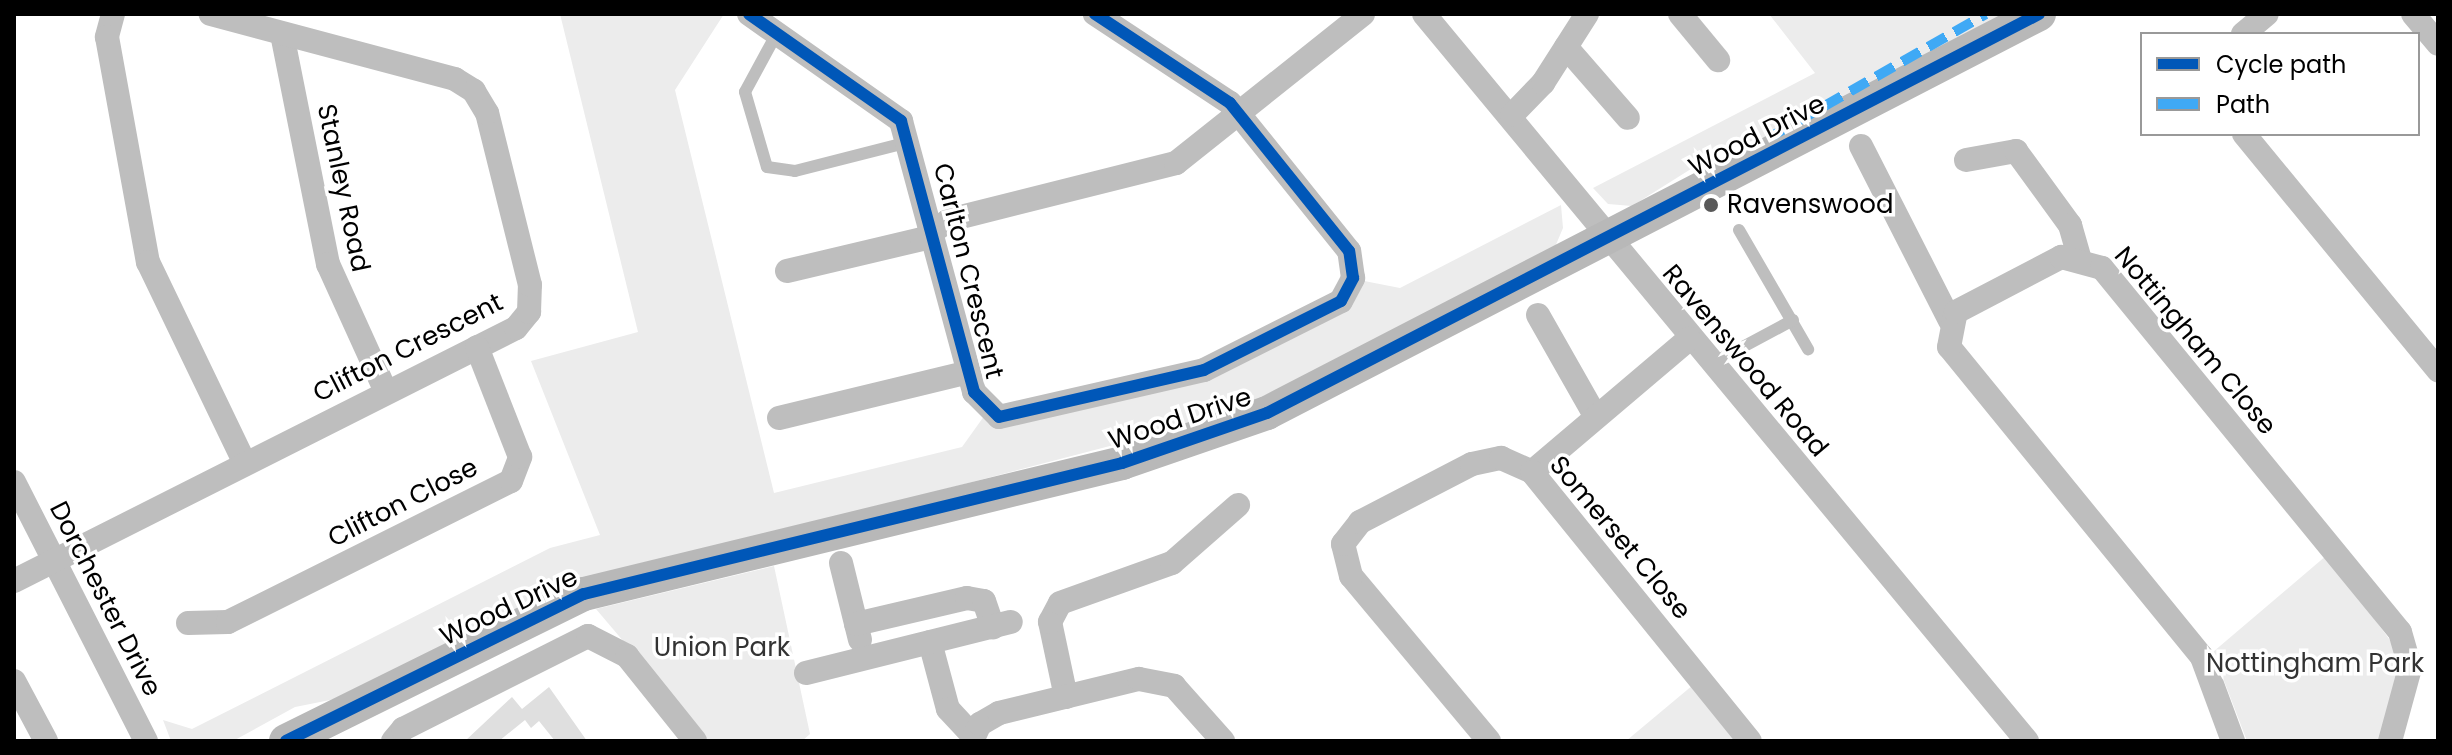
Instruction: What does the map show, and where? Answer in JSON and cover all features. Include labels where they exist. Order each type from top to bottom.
[{"type":"street","points":[[113,14],[107,37],[148,262],[245,464]]},
{"type":"street","name":"Clifton Crescent","points":[[14,581],[524,322],[532,299],[482,101],[455,79],[211,14]]},
{"type":"street","name":"Carlton Crescent","points":[[749,14],[886,104],[912,141],[969,372],[988,411],[1014,416],[1204,370],[1341,301],[1353,278],[1349,251],[1230,103],[1095,14]]},
{"type":"street","points":[[787,271],[934,230],[949,220],[1176,163],[1240,118],[1363,14]]},
{"type":"street","name":"Ravenswood Road","points":[[1424,14],[1512,115],[1606,241],[2027,741]]},
{"type":"street","points":[[1512,115],[1566,47],[1587,14]]},
{"type":"street","points":[[1680,14],[1718,60]]},
{"type":"street","name":"Wood Drive","points":[[286,741],[584,594],[1122,463],[1239,425],[1606,241],[2039,14]]},
{"type":"street","points":[[2245,32],[2267,14]]},
{"type":"street","points":[[2413,14],[2438,44]]},
{"type":"street","name":"Stanley Road","points":[[282,34],[328,264],[386,392]]},
{"type":"street","points":[[1566,47],[1628,118]]},
{"type":"street","points":[[2246,136],[2438,370]]},
{"type":"street","points":[[1861,146],[1950,321],[1956,362],[2202,657],[2233,741]]},
{"type":"street","points":[[1966,160],[2016,151],[2070,225],[2079,256]]},
{"type":"street","name":"Nottingham Close","points":[[1950,321],[1975,300],[2061,257],[2079,256],[2102,268],[2400,632],[2410,668],[2390,741]]},
{"type":"street","points":[[1538,315],[1596,417]]},
{"type":"street","points":[[1532,472],[1689,339]]},
{"type":"street","name":"Clifton Close","points":[[188,623],[228,622],[511,481],[520,457],[477,347]]},
{"type":"street","points":[[779,418],[969,372]]},
{"type":"street","name":"Somerset Close","points":[[1489,741],[1351,576],[1343,539],[1360,522],[1472,464],[1501,458],[1532,472],[1750,741]]},
{"type":"street","name":"Dorchester Drive","points":[[14,482],[146,741]]},
{"type":"street","points":[[1066,697],[1050,632],[1060,603],[1172,563],[1238,505]]},
{"type":"street","points":[[841,563],[864,658]]},
{"type":"street","points":[[806,673],[1002,624],[984,601],[967,598],[856,624]]},
{"type":"street","points":[[393,741],[403,729],[588,636],[627,656],[695,741]]},
{"type":"street","points":[[930,642],[948,709],[973,738],[999,713],[1139,679],[1165,682],[1223,741]]},
{"type":"street","points":[[14,681],[46,741]]},
{"type":"lane","points":[[777,32],[745,92],[767,167],[795,171],[912,141]]},
{"type":"lane","points":[[1739,230],[1808,349]]},
{"type":"lane","points":[[1711,364],[1793,320]]},
{"type":"green space","points":[[560,14],[724,14],[675,90],[774,493],[962,447],[987,412],[1205,371],[1354,279],[1400,288],[1561,205],[1563,228],[1552,254],[1221,417],[551,592],[340,698],[295,707],[233,741],[171,741],[163,720],[192,729],[550,548],[600,535],[531,361],[638,332]]},
{"type":"green space","points":[[1769,14],[2016,14],[1770,135],[1718,152],[1632,206],[1608,204],[1593,188],[1815,73]]},
{"type":"green space","name":"Nottingham Park","points":[[2327,555],[2404,659],[2383,741],[2247,741],[2213,652]]},
{"type":"green space","name":"Union Park","points":[[774,566],[810,734],[802,741],[708,741],[596,609]]},
{"type":"green space","points":[[1693,685],[1741,741],[1626,741]]},
{"type":"building","points":[[549,687],[587,741],[555,741],[539,721],[531,728],[525,720],[499,741],[465,741],[512,697],[522,709]]},
{"type":"marked path","points":[[1772,136],[1986,14]]},
{"type":"cycle path","points":[[749,14],[901,121],[974,392],[999,417],[1204,370],[1341,301],[1353,278],[1349,251],[1230,103],[1095,14]]},
{"type":"cycle path","points":[[286,741],[584,594],[1122,463],[1267,413],[2039,14]]},
{"type":"place","name":"Ravenswood","points":[[1711,205]]}]
